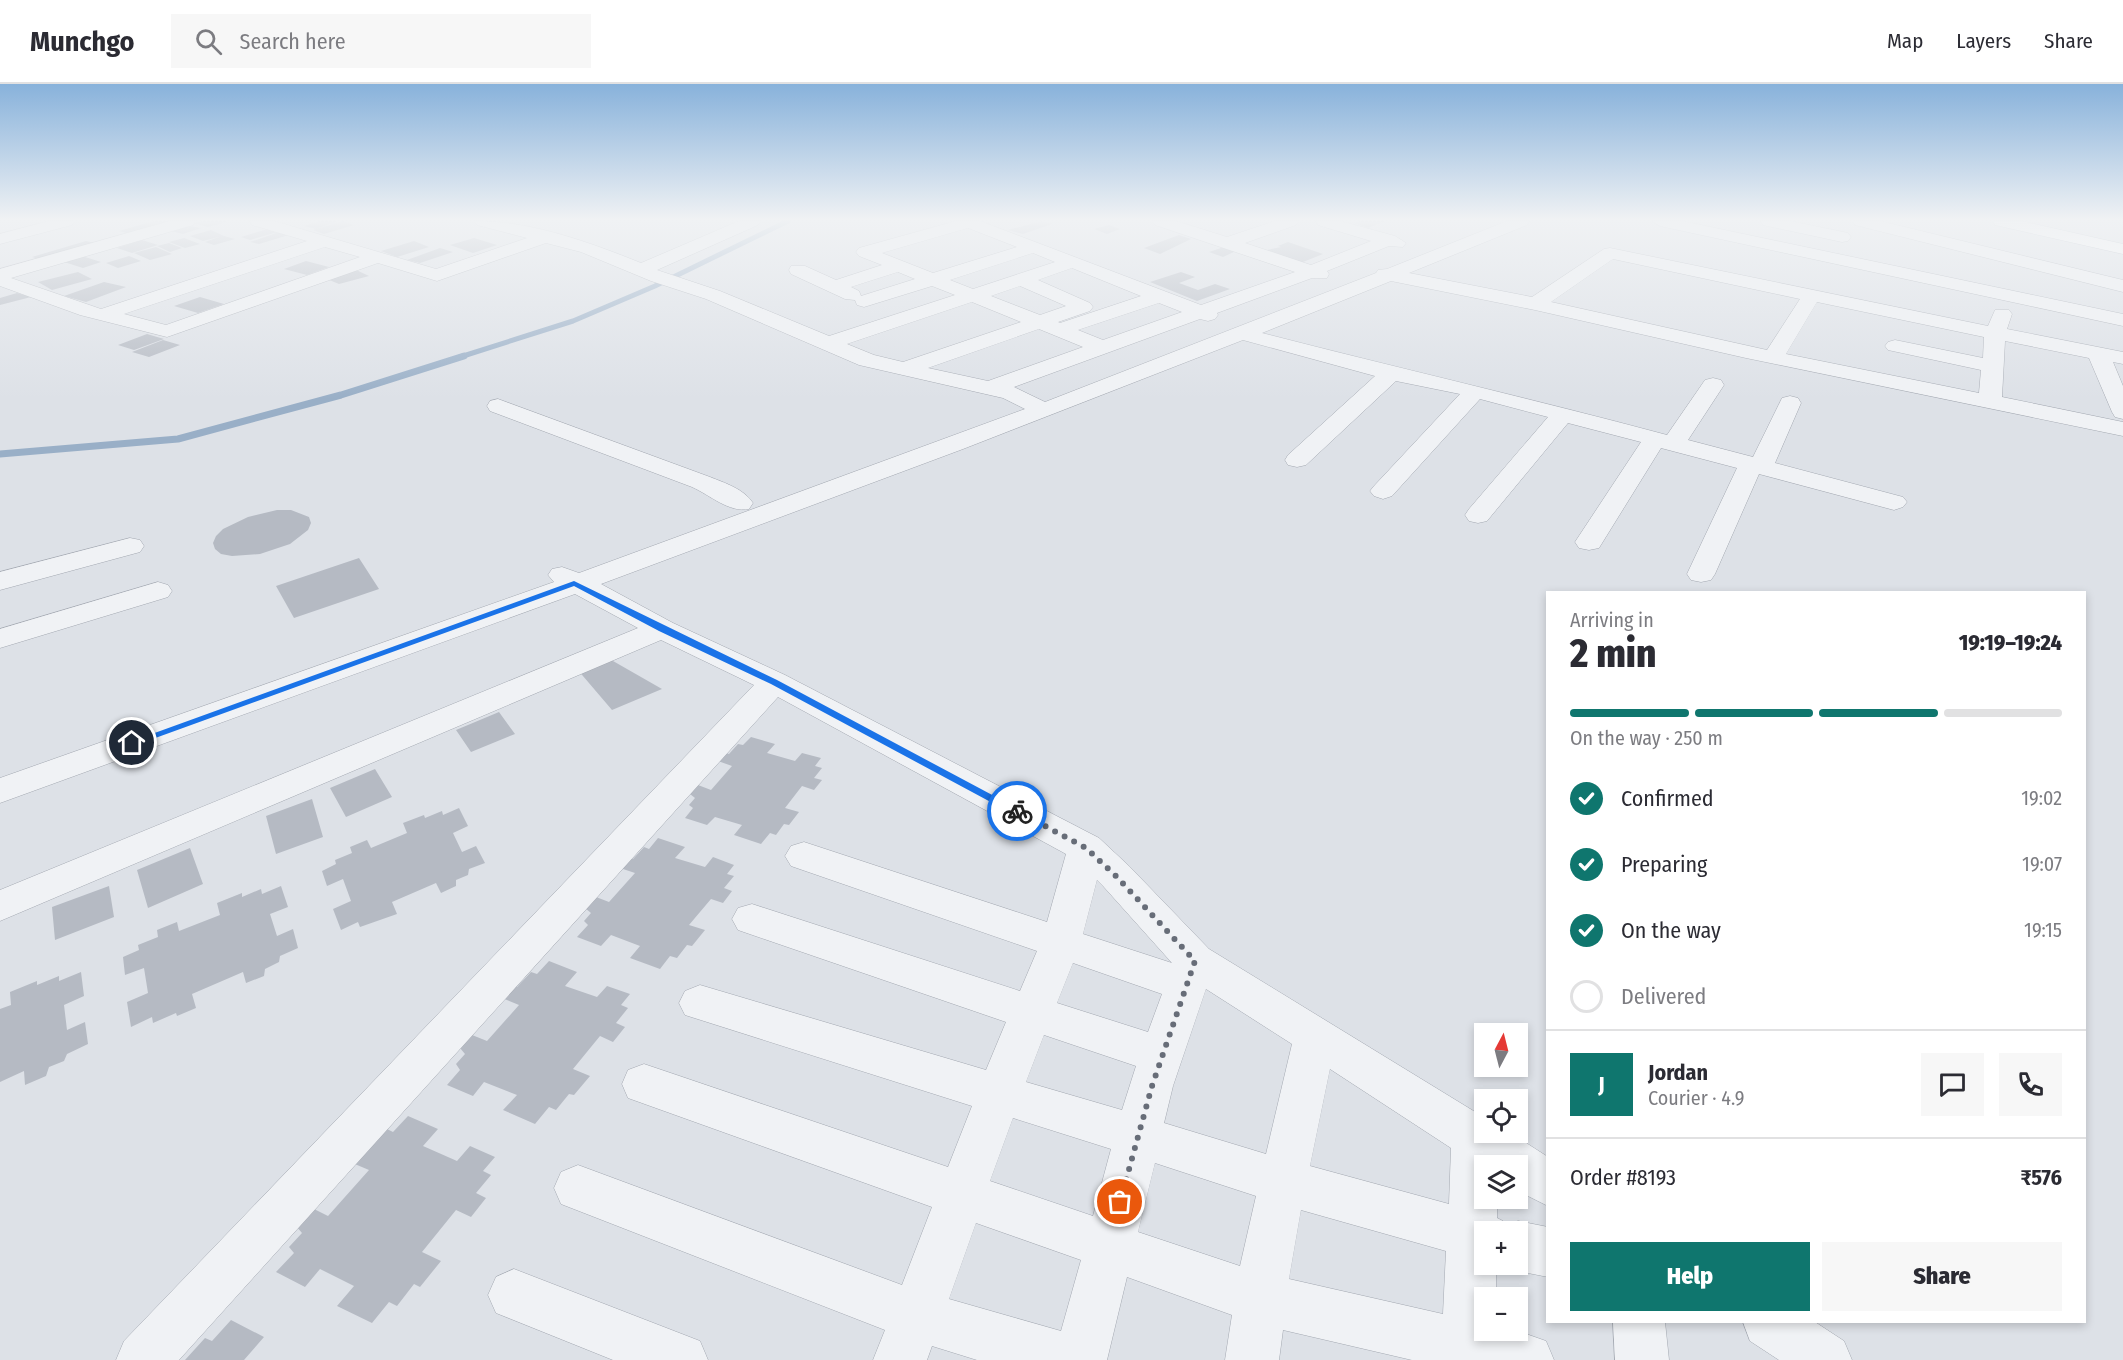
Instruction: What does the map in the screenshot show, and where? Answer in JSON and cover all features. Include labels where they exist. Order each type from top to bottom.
[{"type":"street","points":[[2,281],[102,315],[167,331],[311,281]]},
{"type":"street","points":[[102,315],[208,281]]},
{"type":"street","points":[[671,281],[704,291],[867,360],[991,388],[1035,405]]},
{"type":"street","points":[[820,281],[903,318]]},
{"type":"street","points":[[834,287],[854,281]]},
{"type":"street","points":[[864,301],[927,281]]},
{"type":"street","points":[[936,281],[1101,347]]},
{"type":"street","points":[[826,344],[1017,281]]},
{"type":"street","points":[[906,368],[1083,307],[1030,281]]},
{"type":"street","points":[[1120,281],[1235,328],[1391,373],[1475,391],[1894,502]]},
{"type":"street","points":[[991,388],[1285,281]]},
{"type":"street","points":[[1337,281],[1347,284]]},
{"type":"street","points":[[0,791],[564,577],[1035,405],[1356,281]]},
{"type":"street","points":[[1421,281],[1773,357],[2123,429]]},
{"type":"street","points":[[1535,304],[1569,281]]},
{"type":"street","points":[[1739,281],[2123,358]]},
{"type":"street","points":[[1936,281],[2123,320]]},
{"type":"street","points":[[1990,402],[1995,333],[2006,303],[2035,281]]},
{"type":"street","points":[[2101,281],[2123,286]]},
{"type":"street","points":[[1059,330],[1160,296]]},
{"type":"street","points":[[1773,357],[1811,296]]},
{"type":"street","points":[[1884,380],[1905,315]]},
{"type":"street","points":[[1895,346],[1992,366]]},
{"type":"street","points":[[2098,353],[2123,412]]},
{"type":"street","points":[[1297,460],[1391,373]]},
{"type":"street","points":[[1589,542],[1664,441],[1713,385]]},
{"type":"street","points":[[1383,491],[1475,391]]},
{"type":"street","points":[[1701,574],[1790,404]]},
{"type":"street","points":[[0,766],[564,577],[740,503],[1035,405]]},
{"type":"street","points":[[498,406],[701,482],[720,490],[740,503]]},
{"type":"street","points":[[1478,515],[1562,415]]},
{"type":"street","points":[[0,581],[130,546]]},
{"type":"street","points":[[564,577],[662,629],[774,682],[1086,848],[1116,876],[1190,973]]},
{"type":"street","points":[[0,639],[158,591]]},
{"type":"street","points":[[0,906],[662,629]]},
{"type":"street","points":[[142,1360],[774,682]]},
{"type":"street","points":[[908,1338],[1031,1012],[1061,943],[1086,848]]},
{"type":"street","points":[[804,856],[1061,943],[1190,973],[1315,1037],[1474,1136]]},
{"type":"street","points":[[752,919],[1162,1056]]},
{"type":"street","points":[[1080,1360],[1138,1136],[1190,973]]},
{"type":"street","points":[[700,1003],[1283,1182],[1474,1235]]},
{"type":"street","points":[[1252,1360],[1267,1254],[1315,1037]]},
{"type":"street","points":[[644,1084],[1261,1299],[1468,1353],[1527,1360]]},
{"type":"street","points":[[1476,1143],[1489,1221]]},
{"type":"street","points":[[1485,1143],[1546,1182]]},
{"type":"street","points":[[578,1188],[908,1338],[1068,1360]]},
{"type":"street","points":[[1528,1248],[1546,1252]]},
{"type":"street","points":[[1468,1353],[1485,1275]]},
{"type":"street","points":[[514,1295],[681,1360]]},
{"type":"street","points":[[1639,1323],[1642,1360]]},
{"type":"building","points":[[44,281],[86,281],[52,290],[38,282]]},
{"type":"building","points":[[331,281],[352,281],[339,284]]},
{"type":"building","points":[[1186,281],[1179,283],[1198,290],[1215,284],[1230,289],[1197,301],[1150,282]]},
{"type":"building","points":[[104,282],[126,287],[86,302],[64,296]]},
{"type":"building","points":[[17,293],[31,297],[0,305],[0,298]]},
{"type":"building","points":[[200,297],[224,304],[198,313],[174,306]]},
{"type":"building","points":[[147,334],[164,339],[134,350],[118,345]]},
{"type":"building","points":[[163,340],[180,345],[149,357],[132,352]]},
{"type":"building","points":[[277,510],[291,510],[309,517],[311,523],[308,530],[290,544],[260,554],[232,556],[221,554],[215,549],[213,543],[223,529],[248,517]]},
{"type":"building","points":[[359,558],[379,589],[294,618],[276,586]]},
{"type":"building","points":[[606,657],[662,689],[612,710],[577,669]]},
{"type":"building","points":[[499,712],[515,734],[471,752],[456,730]]},
{"type":"building","points":[[751,737],[775,744],[767,753],[795,761],[802,753],[821,758],[815,766],[822,768],[814,778],[822,780],[814,790],[802,786],[785,808],[799,812],[789,825],[784,824],[776,835],[770,833],[761,844],[734,835],[742,825],[715,817],[707,825],[685,818],[693,808],[689,805],[695,798],[690,794],[698,785],[711,790],[732,766],[718,761],[725,753],[729,754],[738,744],[743,745]]},
{"type":"building","points":[[375,769],[392,797],[346,817],[330,788]]},
{"type":"building","points":[[312,799],[323,837],[276,854],[266,816]]},
{"type":"building","points":[[459,808],[468,826],[453,833],[462,852],[476,846],[485,863],[469,869],[468,875],[456,880],[456,886],[441,893],[436,883],[392,902],[397,914],[360,927],[358,922],[341,930],[333,909],[351,901],[343,879],[327,886],[322,871],[336,864],[335,860],[352,853],[350,847],[367,840],[371,848],[407,833],[403,823],[442,811],[443,815]]},
{"type":"building","points":[[658,838],[685,847],[675,858],[705,867],[713,857],[734,865],[727,874],[734,876],[724,888],[732,891],[723,903],[711,899],[689,925],[705,930],[692,946],[687,945],[677,958],[670,956],[660,969],[630,958],[640,946],[611,935],[601,946],[577,937],[588,925],[584,921],[591,913],[585,908],[596,897],[609,902],[635,873],[620,868],[644,847],[649,849]]},
{"type":"building","points":[[190,848],[203,884],[148,908],[137,870]]},
{"type":"building","points":[[109,886],[114,917],[55,940],[52,907]]},
{"type":"building","points":[[281,886],[288,907],[270,914],[277,936],[293,929],[298,948],[280,956],[279,962],[265,969],[264,976],[246,983],[243,972],[192,994],[196,1008],[177,1016],[176,1013],[153,1023],[152,1017],[131,1027],[127,1002],[148,993],[144,968],[125,975],[123,957],[139,950],[138,945],[158,937],[157,930],[177,922],[179,931],[220,915],[217,903],[242,893],[242,897],[261,889],[262,894]]},
{"type":"building","points":[[549,961],[577,972],[565,986],[597,997],[607,986],[630,994],[621,1005],[628,1008],[616,1023],[625,1027],[613,1042],[600,1036],[573,1069],[590,1076],[574,1095],[569,1094],[556,1110],[549,1107],[535,1124],[503,1110],[517,1095],[484,1082],[473,1096],[447,1085],[460,1070],[456,1064],[465,1054],[460,1048],[472,1035],[487,1041],[519,1005],[502,998],[513,985],[517,987],[531,972],[537,974]]},
{"type":"building","points":[[81,972],[84,996],[64,1005],[67,1030],[85,1022],[88,1044],[67,1054],[64,1061],[49,1067],[46,1076],[25,1085],[24,1071],[0,1082],[0,1009],[11,1005],[10,992],[37,981],[37,985],[59,976],[59,981]]},
{"type":"building","points":[[408,1116],[438,1129],[423,1146],[457,1161],[470,1146],[495,1157],[483,1171],[491,1175],[476,1193],[486,1198],[471,1217],[456,1210],[422,1252],[441,1261],[420,1287],[414,1284],[397,1306],[389,1302],[372,1323],[337,1306],[354,1286],[320,1269],[305,1287],[276,1272],[294,1253],[289,1247],[302,1233],[296,1226],[312,1208],[328,1216],[369,1170],[350,1162],[387,1129],[393,1132]]},
{"type":"building","points":[[231,1320],[264,1337],[244,1360],[185,1360],[205,1338],[212,1341]]},
{"type":"waterway","points":[[460,357],[573,321],[666,281]]},
{"type":"waterway","points":[[0,454],[178,439],[341,395],[464,356]]},
{"type":"way so far","points":[[1017,811],[1086,848],[1116,876],[1195,961],[1152,1086],[1120,1202]]},
{"type":"route","points":[[132,743],[574,583],[662,629],[774,682],[1017,811]]}]
